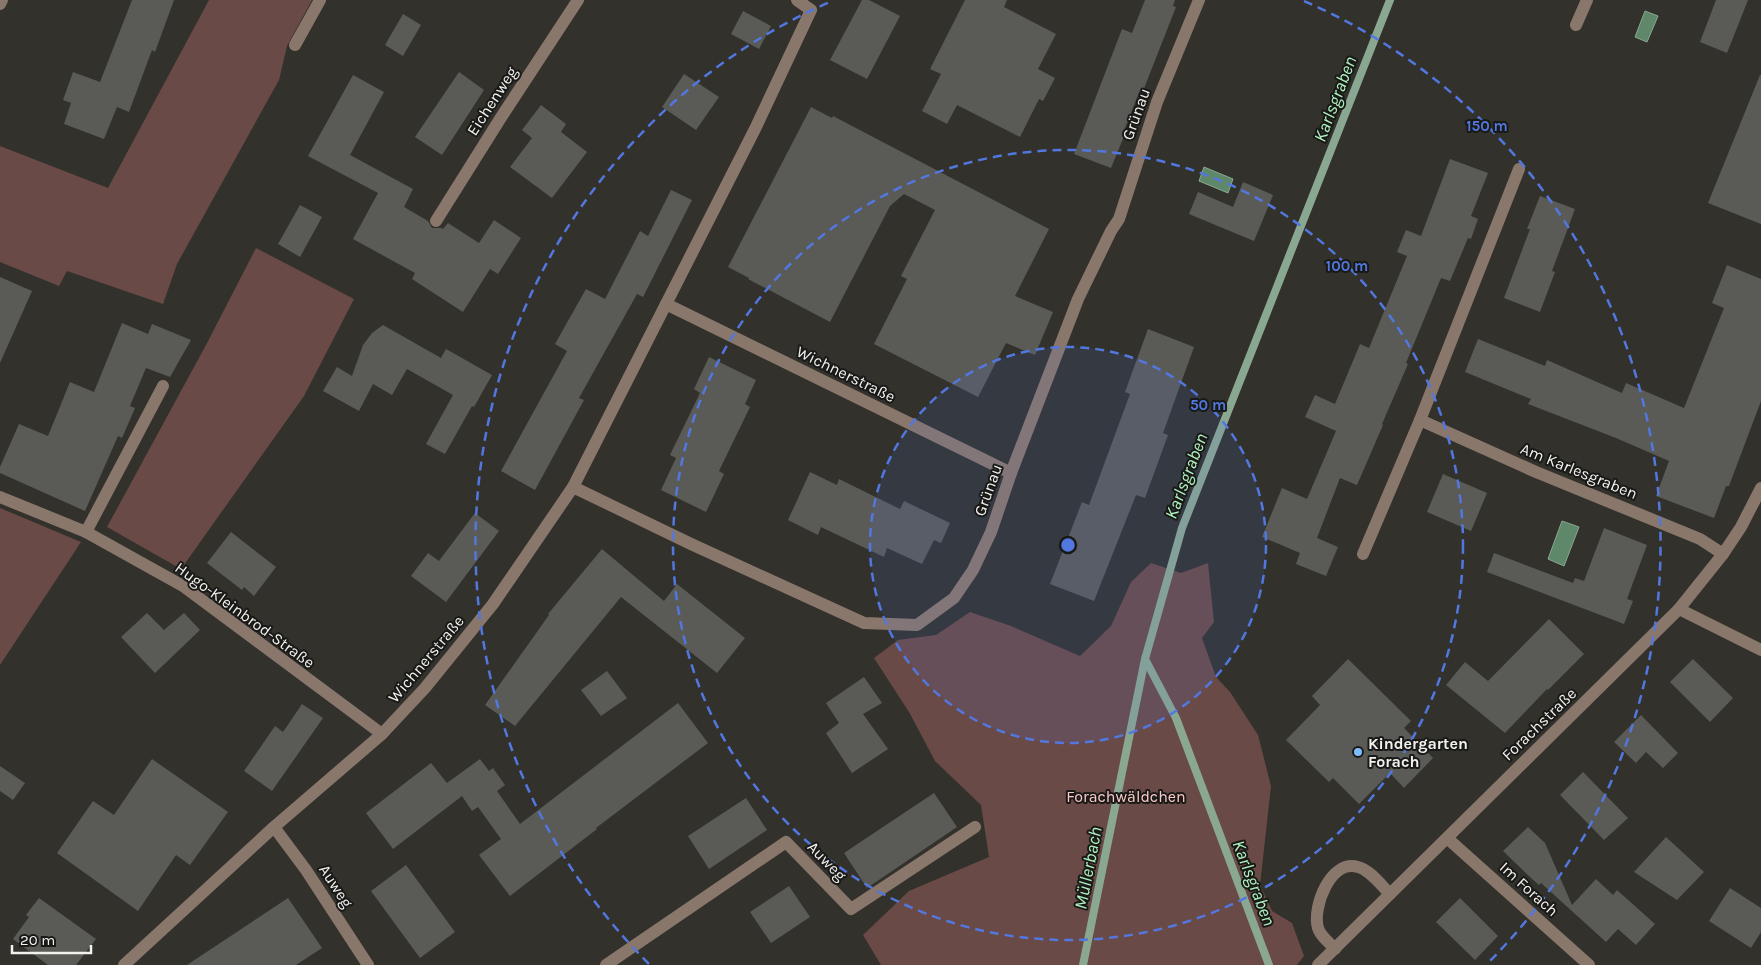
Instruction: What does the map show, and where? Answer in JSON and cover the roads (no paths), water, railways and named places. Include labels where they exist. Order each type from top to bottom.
[{"type":"street","points":[[0,4],[2,0]]},
{"type":"street","points":[[295,44],[320,0]]},
{"type":"street","name":"Eichenweg","points":[[436,221],[578,0]]},
{"type":"street","name":"Wichnerstraße","points":[[124,965],[274,827],[382,734],[426,688],[493,604],[573,487],[755,129],[815,5],[797,0]]},
{"type":"street","name":"Grünau","points":[[573,487],[691,544],[864,623],[917,624],[954,598],[973,570],[991,532],[1078,299],[1111,231],[1120,219],[1157,102],[1199,0]]},
{"type":"street","points":[[1576,25],[1587,0]]},
{"type":"street","points":[[1363,554],[1420,420],[1519,169]]},
{"type":"street","name":"Wichnerstraße","points":[[666,304],[1012,473]]},
{"type":"street","points":[[86,532],[163,386]]},
{"type":"street","name":"Am Karlesgraben","points":[[1420,420],[1536,472],[1700,539],[1723,554]]},
{"type":"street","name":"Forachstraße","points":[[1318,965],[1679,609],[1723,554],[1741,527],[1761,488]]},
{"type":"street","name":"Hugo-Kleinbrod-Straße","points":[[0,498],[86,532],[183,586],[382,734]]},
{"type":"street","points":[[1679,609],[1761,650]]},
{"type":"street","name":"Auweg","points":[[274,827],[306,870],[368,965]]},
{"type":"street","name":"Auweg","points":[[606,965],[786,842],[851,909],[975,828]]},
{"type":"street","name":"Im Forach","points":[[1447,838],[1589,965]]},
{"type":"street","points":[[1335,949],[1318,931],[1316,920],[1324,889],[1332,876],[1340,869],[1349,866],[1358,867],[1366,870],[1390,894]]},
{"type":"waterway","name":"Karlsgraben","points":[[1269,965],[1176,718],[1145,659],[1182,528],[1390,0]]},
{"type":"waterway","name":"Müllerbach","points":[[1083,965],[1145,659]]},
{"type":"place","name":"Kindergarten Forach","points":[[1358,752]]},
{"type":"park label","name":"Forachwäldchen","points":[[1126,796]]}]
